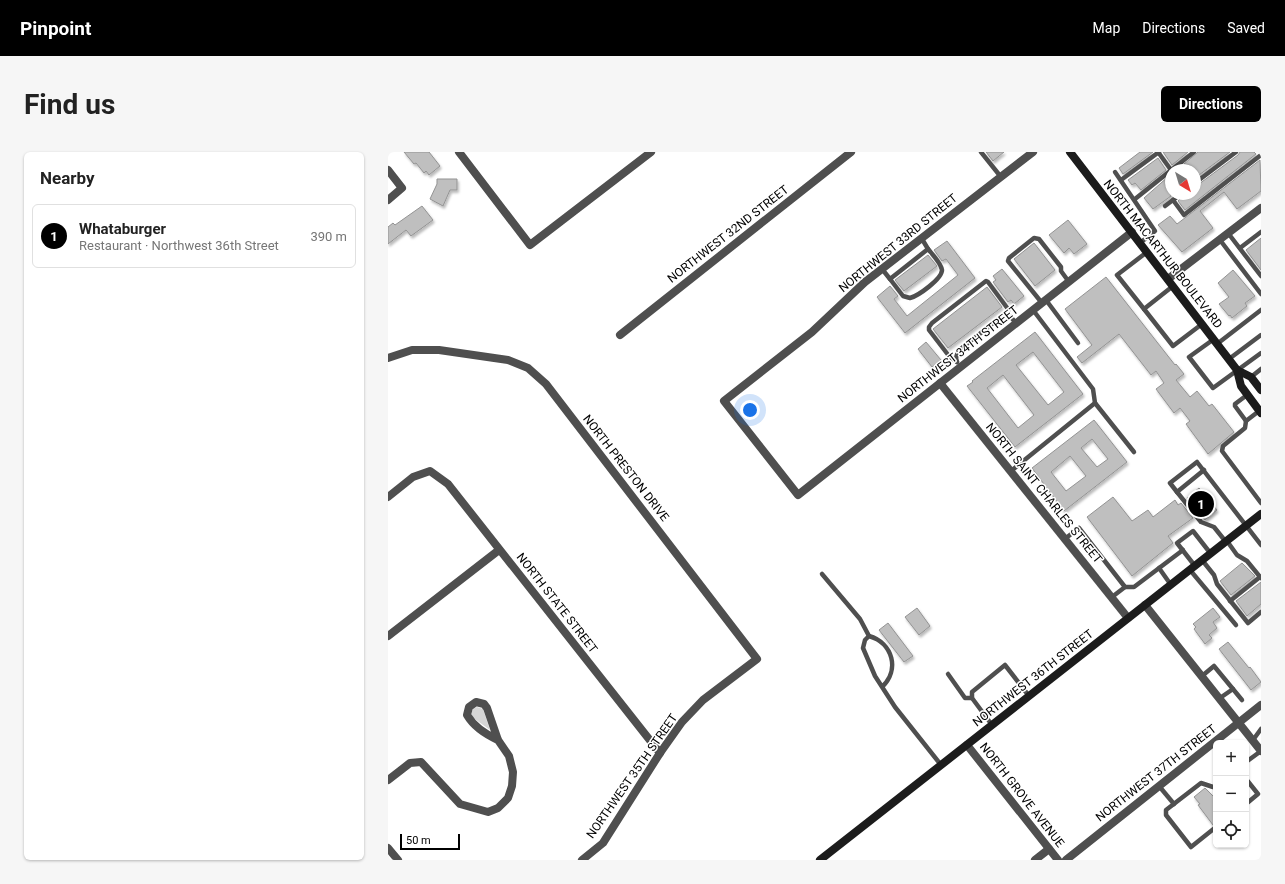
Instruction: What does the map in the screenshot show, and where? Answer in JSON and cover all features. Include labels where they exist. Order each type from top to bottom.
[{"type":"main road","name":"NORTH MACARTHUR BOULEVARD","points":[[1070,152],[1216,341],[1237,370],[1241,386],[1260,412]]},
{"type":"main road","name":"NORTH MACARTHUR BOULEVARD","points":[[1237,370],[1251,377],[1261,390]]},
{"type":"main road","name":"NORTHWEST 36TH STREET","points":[[820,860],[1261,514]]},
{"type":"street","points":[[459,152],[530,245],[651,152]]},
{"type":"street","name":"NORTHWEST 32ND STREET","points":[[620,335],[851,152]]},
{"type":"street","name":"NORTHWEST 33RD STREET","points":[[798,495],[724,401],[812,332],[847,298],[882,269],[1033,152]]},
{"type":"street","points":[[388,170],[402,188],[388,200]]},
{"type":"street","points":[[1168,279],[1261,208]]},
{"type":"street","name":"NORTHWEST 34TH STREET","points":[[798,495],[940,383],[959,364],[1044,302],[1132,232]]},
{"type":"street","name":"NORTH PRESTON DRIVE","points":[[388,358],[412,350],[439,350],[508,360],[528,368],[546,384],[758,659]]},
{"type":"street","name":"NORTH SAINT CHARLES STREET","points":[[940,383],[1066,538],[1128,618]]},
{"type":"street","name":"NORTH STATE STREET","points":[[388,497],[413,477],[430,471],[448,484],[660,753]]},
{"type":"street","points":[[388,636],[499,550]]},
{"type":"street","points":[[1146,605],[1261,751]]},
{"type":"street","name":"NORTHWEST 35TH STREET","points":[[582,860],[603,843],[660,753],[682,722],[703,700],[758,659]]},
{"type":"street","points":[[388,780],[410,762],[421,762],[460,804],[488,812],[498,808],[508,798],[512,786],[513,772],[509,756],[498,740],[488,708],[484,704],[476,702],[469,707],[467,715],[470,722],[498,740]]},
{"type":"street","name":"NORTHWEST 37TH STREET","points":[[1066,860],[1261,705]]},
{"type":"street","name":"NORTH GROVE AVENUE","points":[[967,745],[1058,860]]},
{"type":"street","points":[[388,848],[398,860]]},
{"type":"street","points":[[1035,860],[1049,849]]},
{"type":"lane","points":[[981,152],[1001,177]]},
{"type":"lane","points":[[1121,180],[1158,152],[1167,164]]},
{"type":"lane","points":[[1179,164],[1194,152]]},
{"type":"lane","points":[[1201,178],[1236,152]]},
{"type":"lane","points":[[1165,206],[1173,200],[1184,215],[1261,153]]},
{"type":"lane","points":[[1115,172],[1135,199],[1155,231],[1140,243]]},
{"type":"lane","points":[[1135,199],[1165,175]]},
{"type":"lane","points":[[1240,248],[1261,232]]},
{"type":"lane","points":[[1228,233],[1261,276]]},
{"type":"lane","points":[[1069,282],[1061,271],[1061,267],[1039,239],[1034,238],[1009,258],[1008,261],[1078,343]]},
{"type":"lane","points":[[882,269],[903,296],[910,298],[939,278],[942,270],[940,265],[922,239]]},
{"type":"lane","points":[[1220,240],[1261,294]]},
{"type":"lane","points":[[890,279],[928,249]]},
{"type":"lane","points":[[1147,252],[1117,275],[1173,346],[1202,324]]},
{"type":"lane","points":[[959,364],[950,356],[929,330],[932,322],[986,281],[1008,309],[1008,315]]},
{"type":"lane","points":[[1144,309],[1173,286]]},
{"type":"lane","points":[[1033,310],[1093,388],[1095,403],[1134,452]]},
{"type":"lane","points":[[1261,310],[1216,341],[1189,357],[1211,386],[1216,387],[1261,352]]},
{"type":"lane","points":[[959,364],[956,358],[958,351],[1001,317],[1008,315],[1012,317],[1016,323]]},
{"type":"lane","points":[[1229,360],[1261,335]]},
{"type":"lane","points":[[1251,377],[1261,369]]},
{"type":"lane","points":[[1247,395],[1235,404],[1246,421],[1245,428],[1223,446],[1222,451],[1261,503]]},
{"type":"lane","points":[[1011,471],[1095,403]]},
{"type":"lane","points":[[1246,421],[1260,412]]},
{"type":"lane","points":[[1230,601],[1261,577],[1247,561],[1237,555],[1214,527],[1200,522],[1170,483],[1197,462],[1261,545]]},
{"type":"lane","points":[[1177,492],[1204,470]]},
{"type":"lane","points":[[1066,538],[1079,528],[1124,587]]},
{"type":"lane","points":[[1211,554],[1193,531],[1177,543],[1248,623],[1261,612]]},
{"type":"lane","points":[[1112,597],[1124,587],[1134,587],[1183,550]]},
{"type":"lane","points":[[1196,565],[1236,625]]},
{"type":"lane","points":[[1159,568],[1171,585]]},
{"type":"lane","points":[[822,574],[860,619],[869,636],[876,638],[884,646],[894,662],[893,672],[888,682],[882,687]]},
{"type":"lane","points":[[869,636],[865,640],[863,648],[875,676],[895,707],[941,765]]},
{"type":"lane","points":[[992,725],[972,698],[972,692],[1005,665],[1029,696]]},
{"type":"lane","points":[[1202,676],[1214,666],[1242,700]]},
{"type":"lane","points":[[948,674],[964,698],[972,698]]},
{"type":"lane","points":[[1220,698],[1233,688]]},
{"type":"lane","points":[[1253,740],[1261,729]]},
{"type":"lane","points":[[1249,760],[1261,751]]},
{"type":"lane","points":[[1213,787],[1201,783],[1166,810],[1166,815],[1191,846],[1213,829]]},
{"type":"lane","points":[[1249,783],[1258,794],[1249,802]]},
{"type":"lane","points":[[1159,786],[1174,804]]},
{"type":"shaded area","points":[[477,707],[483,709],[490,730],[472,717],[472,710]]},
{"type":"building","points":[[404,152],[429,152],[440,166],[429,175],[426,171],[424,173],[416,163],[414,164]]},
{"type":"building","points":[[986,152],[1004,152],[993,161]]},
{"type":"building","points":[[1140,152],[1153,152],[1123,174],[1119,168]]},
{"type":"building","points":[[1163,152],[1188,152],[1173,164],[1171,164]]},
{"type":"building","points":[[1198,152],[1230,152],[1201,174],[1201,164],[1184,164]]},
{"type":"building","points":[[1240,152],[1254,152],[1256,154],[1201,197],[1201,183]]},
{"type":"building","points":[[1158,158],[1165,168],[1165,171],[1141,190],[1135,183],[1132,185],[1128,180]]},
{"type":"building","points":[[1260,160],[1261,191],[1237,209],[1224,192],[1200,211],[1213,228],[1182,252],[1158,225],[1170,216],[1177,224]]},
{"type":"building","points":[[437,179],[457,179],[457,190],[450,190],[443,206],[430,199],[437,184]]},
{"type":"building","points":[[1165,180],[1165,200],[1153,209],[1144,198]]},
{"type":"building","points":[[1179,200],[1198,200],[1185,210],[1178,201]]},
{"type":"building","points":[[422,206],[433,220],[411,236],[406,230],[388,244],[388,227],[393,223],[395,225]]},
{"type":"building","points":[[1068,220],[1087,244],[1074,254],[1069,248],[1064,253],[1049,235]]},
{"type":"building","points":[[1261,238],[1261,270],[1246,250]]},
{"type":"building","points":[[947,241],[975,278],[905,333],[877,297],[890,286],[898,296],[894,299],[907,316],[958,275],[946,259],[942,261],[934,250]]},
{"type":"building","points":[[1034,243],[1055,270],[1035,286],[1014,259]]},
{"type":"building","points":[[928,255],[937,266],[904,291],[895,280]]},
{"type":"building","points":[[1002,269],[1024,296],[1014,304],[1011,300],[1008,302],[993,282],[996,280],[993,276]]},
{"type":"building","points":[[1233,270],[1255,296],[1245,303],[1247,306],[1232,318],[1219,304],[1229,297],[1218,283]]},
{"type":"building","points":[[1106,277],[1175,365],[1176,364],[1184,374],[1176,380],[1190,397],[1197,391],[1209,406],[1212,404],[1234,432],[1208,454],[1186,424],[1190,421],[1180,408],[1174,413],[1156,389],[1164,383],[1156,371],[1151,375],[1119,334],[1082,363],[1077,357],[1092,345],[1065,309]]},
{"type":"building","points":[[987,287],[1002,307],[948,348],[933,329]]},
{"type":"building","points":[[1035,332],[1083,394],[1015,447],[967,386],[973,382],[972,381]],"holes":[[[1033,352],[1064,392],[1048,405],[1016,365]],[[1003,375],[1034,415],[1018,428],[987,388]]]},
{"type":"building","points":[[926,342],[941,360],[932,367],[918,349]]},
{"type":"building","points":[[1094,420],[1127,462],[1064,511],[1032,468]],"holes":[[[1092,439],[1108,459],[1097,467],[1081,448]],[[1070,456],[1086,476],[1066,491],[1051,472]]]},
{"type":"building","points":[[1199,488],[1217,510],[1205,520],[1187,498]]},
{"type":"building","points":[[1113,497],[1132,521],[1148,510],[1153,517],[1175,500],[1178,505],[1181,503],[1193,518],[1168,536],[1173,543],[1132,576],[1087,517]]},
{"type":"building","points":[[1242,563],[1255,576],[1231,595],[1220,581]]},
{"type":"building","points":[[1261,582],[1261,604],[1247,616],[1236,601]]},
{"type":"building","points":[[917,608],[930,626],[919,635],[905,617]]},
{"type":"building","points":[[1213,608],[1220,617],[1213,622],[1217,628],[1209,635],[1212,638],[1205,644],[1194,629],[1196,627],[1193,624]]},
{"type":"building","points":[[888,623],[913,656],[904,662],[879,630]]},
{"type":"building","points":[[1228,642],[1261,682],[1251,690],[1219,649]]},
{"type":"building","points":[[1205,788],[1213,796],[1213,825],[1198,805],[1200,804],[1194,797]]},
{"type":"place","name":"Whataburger","points":[[1201,504]]}]
